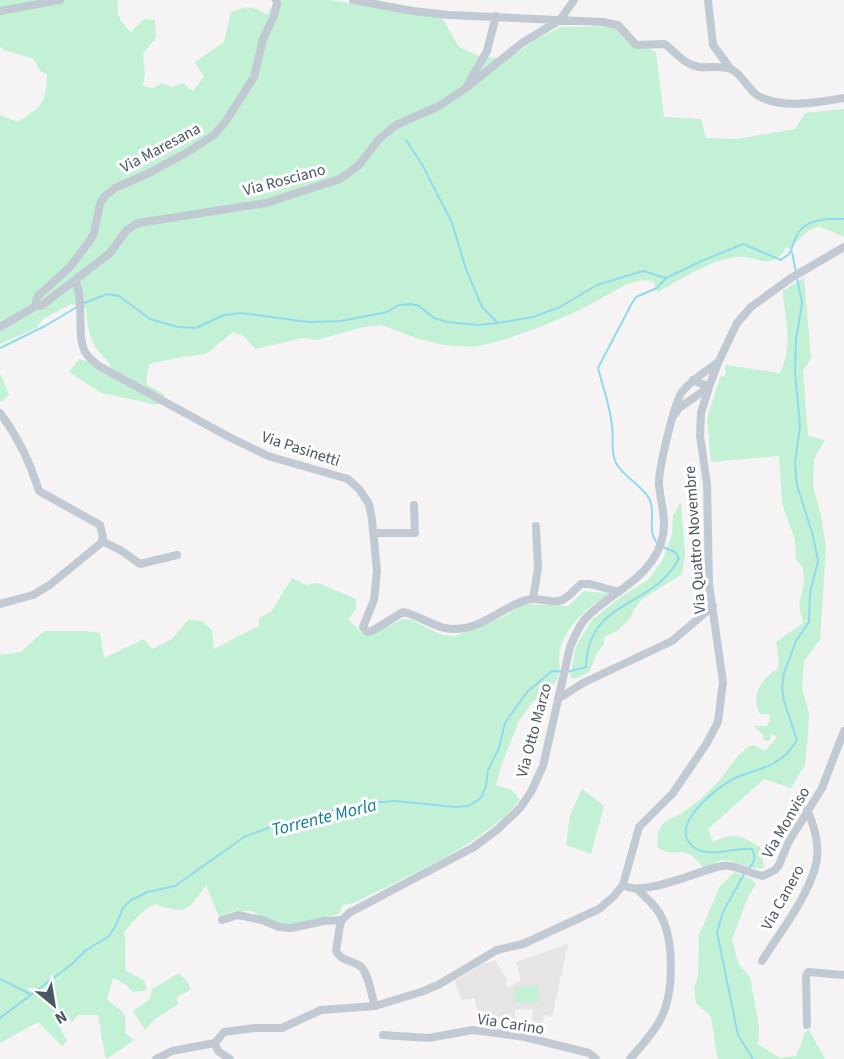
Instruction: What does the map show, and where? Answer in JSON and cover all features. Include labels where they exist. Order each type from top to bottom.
[{"type":"street","points":[[0,11],[60,0]]},
{"type":"street","name":"Via Maresana","points":[[36,306],[38,296],[69,268],[89,243],[104,197],[115,188],[186,153],[214,135],[226,122],[254,77],[263,39],[278,3],[276,0]]},
{"type":"street","points":[[356,0],[449,15],[603,21],[618,25],[636,45],[665,45],[686,63],[698,67],[729,68],[738,73],[755,94],[765,99],[789,104],[844,98]]},
{"type":"street","points":[[560,20],[574,0]]},
{"type":"street","points":[[708,0],[713,45],[729,68]]},
{"type":"street","points":[[466,88],[487,51],[496,16]]},
{"type":"street","name":"Via Rosciano","points":[[0,327],[36,306],[41,306],[110,253],[126,231],[138,223],[266,203],[340,179],[359,165],[379,139],[396,126],[439,106],[466,88],[522,42],[560,20]]},
{"type":"street","name":"Via Quattro Novembre","points":[[156,1059],[172,1051],[215,1043],[224,1032],[255,1028],[282,1028],[321,1010],[375,1006],[421,992],[438,985],[497,950],[524,944],[599,909],[613,897],[623,885],[639,827],[672,793],[707,744],[718,722],[723,682],[709,584],[707,484],[700,436],[701,413],[709,387],[737,323],[751,307],[791,278],[844,247]]},
{"type":"street","name":"Via Pasinetti","points":[[75,280],[81,304],[82,340],[85,353],[99,366],[268,456],[348,479],[359,489],[369,504],[374,534],[376,589],[363,627],[367,632],[403,612],[414,614],[446,628],[470,626],[490,620],[533,599],[558,601],[567,598],[581,584],[590,584],[619,592]]},
{"type":"street","name":"Via Otto Marzo","points":[[342,920],[349,913],[474,847],[510,819],[531,792],[539,777],[575,635],[583,621],[594,610],[639,578],[656,556],[665,525],[659,475],[673,417],[681,393],[693,380],[718,363]]},
{"type":"street","points":[[693,380],[709,387]]},
{"type":"street","name":"Via Otto Marzo","points":[[673,417],[685,404],[709,387]]},
{"type":"street","points":[[685,404],[693,406],[701,413]]},
{"type":"street","points":[[0,413],[15,433],[39,491],[100,525],[103,530],[102,541],[51,584],[33,595],[0,604]]},
{"type":"street","points":[[374,534],[415,532],[414,505]]},
{"type":"street","points":[[533,599],[538,568],[536,526]]},
{"type":"street","points":[[102,541],[122,551],[140,564],[177,555]]},
{"type":"street","points":[[558,699],[583,683],[672,641],[713,606]]},
{"type":"street","points":[[562,680],[583,683]]},
{"type":"street","name":"Via Monviso","points":[[638,890],[723,866],[739,868],[763,876],[775,870],[807,810],[822,788],[844,731]]},
{"type":"street","name":"Via Canero","points":[[762,961],[801,898],[816,867],[815,832],[807,810]]},
{"type":"street","points":[[623,885],[638,890],[657,909],[670,946],[668,997],[662,1017],[630,1059]]},
{"type":"street","points":[[222,920],[238,915],[262,920],[279,927],[291,928],[324,921],[342,920],[336,951],[342,958],[358,965],[364,971],[375,1006]]},
{"type":"street","points":[[807,1025],[806,976],[808,972],[844,975]]},
{"type":"street","name":"Via Carino","points":[[383,1035],[428,1038],[472,1030],[525,1038],[590,1053],[596,1059]]},
{"type":"street","points":[[215,1043],[219,1051],[230,1059]]},
{"type":"shaded area","points":[[568,944],[552,1017],[544,1015],[541,1034],[533,1033],[532,1009],[515,1010],[516,1030],[514,1032],[479,1028],[475,998],[461,1000],[455,981],[483,964],[495,960],[507,980],[505,985],[509,987],[521,980],[516,962]]},
{"type":"green space","points":[[0,0],[118,0],[120,18],[131,32],[144,19],[155,20],[156,38],[143,53],[145,73],[143,86],[153,88],[162,83],[173,87],[183,83],[193,91],[204,77],[195,62],[224,42],[231,12],[250,8],[267,15],[275,0],[329,0],[441,16],[459,47],[481,57],[509,58],[535,40],[561,27],[625,26],[638,43],[656,52],[664,117],[701,119],[706,138],[737,139],[795,129],[805,113],[844,109],[844,237],[819,226],[809,230],[789,249],[786,247],[775,260],[763,261],[736,257],[715,262],[658,292],[653,281],[643,280],[627,284],[580,310],[540,327],[474,347],[444,345],[416,338],[382,325],[363,327],[317,340],[303,338],[255,349],[244,336],[233,332],[206,354],[149,364],[146,384],[165,395],[158,405],[101,393],[69,372],[79,359],[111,368],[93,342],[86,308],[71,304],[43,319],[36,328],[0,344],[0,115],[18,122],[33,112],[44,98],[47,74],[40,71],[34,59],[4,50],[0,46]]},
{"type":"green space","points":[[804,278],[811,358],[803,371],[808,436],[825,440],[814,459],[813,487],[826,548],[820,640],[804,661],[802,689],[809,712],[805,765],[791,788],[764,779],[708,829],[713,842],[737,836],[760,847],[764,868],[752,868],[724,860],[705,869],[687,853],[668,852],[658,848],[659,830],[664,823],[687,810],[710,790],[734,760],[748,747],[754,745],[765,751],[777,737],[772,734],[770,740],[763,740],[764,736],[754,726],[767,726],[770,720],[769,714],[760,714],[757,707],[757,694],[767,677],[778,669],[776,642],[803,623],[799,606],[804,583],[803,568],[796,559],[795,540],[782,503],[779,456],[711,462],[707,418],[720,377],[726,372],[726,365],[780,373],[787,343],[787,322],[782,291]]},
{"type":"green space","points":[[0,373],[9,395],[0,402]]},
{"type":"green space","points":[[681,502],[685,554],[682,574],[641,600],[630,619],[617,631],[604,637],[604,644],[596,655],[590,671],[578,678],[570,678],[576,646],[592,620],[615,601],[648,580],[662,561],[672,534],[673,516]]},
{"type":"green space","points":[[292,578],[306,585],[318,583],[356,599],[356,609],[348,619],[366,637],[403,619],[412,620],[441,635],[456,636],[505,616],[524,604],[568,606],[584,591],[611,594],[589,608],[570,628],[560,650],[558,678],[543,696],[533,701],[519,721],[496,785],[512,790],[520,800],[486,832],[420,870],[354,903],[343,905],[339,914],[282,926],[251,911],[234,911],[219,917],[206,885],[190,905],[180,910],[155,904],[141,913],[124,932],[126,971],[144,980],[147,990],[133,992],[125,984],[113,978],[107,999],[124,1014],[125,1033],[134,1040],[107,1059],[98,1015],[78,1015],[72,1022],[67,1020],[60,1027],[67,1041],[62,1046],[38,1022],[0,1043],[0,655],[21,652],[44,631],[87,631],[100,633],[104,658],[144,639],[152,649],[172,639],[188,620],[202,621],[212,630],[214,649],[259,626],[259,618],[271,612]]},
{"type":"green space","points":[[582,789],[604,806],[591,854],[566,845],[570,815]]},
{"type":"green space","points":[[735,872],[751,879],[756,884],[748,897],[732,940],[739,965],[750,977],[759,1026],[758,1044],[780,1058],[796,1056],[805,1032],[809,1030],[825,1059],[719,1059],[717,1056],[711,1017],[696,1003],[694,988],[698,976],[699,935],[720,886]]},
{"type":"green space","points":[[179,973],[189,984],[190,990],[177,997],[178,1004],[155,1019],[145,1030],[133,1011],[150,999],[152,989]]},
{"type":"green space","points":[[539,986],[539,1002],[515,1003],[515,987]]},
{"type":"waterway","points":[[406,140],[423,166],[452,223],[466,269],[482,307],[498,323],[533,317],[560,307],[597,285],[643,271],[666,278]]},
{"type":"waterway","name":"Torrente Morla","points":[[658,544],[654,539],[652,505],[647,494],[619,468],[614,458],[611,419],[598,368],[632,303],[636,297],[657,288],[666,278],[743,244],[781,260],[790,252],[799,231],[804,226],[817,221],[844,219]]},
{"type":"waterway","points":[[792,252],[796,272]]},
{"type":"waterway","points":[[748,869],[754,860],[752,849],[714,853],[701,851],[688,841],[686,828],[695,811],[720,788],[735,778],[778,761],[797,740],[782,688],[784,673],[796,641],[809,622],[810,593],[818,561],[813,536],[797,485],[795,463],[800,426],[795,372],[796,340],[802,303],[797,278]]},
{"type":"waterway","points":[[82,304],[107,294],[119,296],[150,319],[178,327],[196,328],[224,315],[241,313],[309,322],[341,321],[387,312],[399,305],[411,304],[419,306],[434,318],[447,322],[478,325],[498,323]]},
{"type":"waterway","points":[[0,348],[77,307]]},
{"type":"waterway","name":"Torrente Morla","points":[[0,1018],[72,964],[85,951],[109,936],[123,908],[131,900],[148,892],[175,886],[244,837],[271,827],[324,815],[333,810],[369,803],[395,801],[456,807],[468,806],[481,798],[486,786],[488,770],[499,748],[505,723],[527,692],[552,671],[567,672],[586,667],[590,644],[598,628],[610,615],[654,587],[668,574],[679,558],[675,552],[663,547]]},
{"type":"waterway","points":[[744,874],[723,912],[717,932],[738,1035],[753,1059]]},
{"type":"waterway","points":[[0,979],[32,995]]}]
